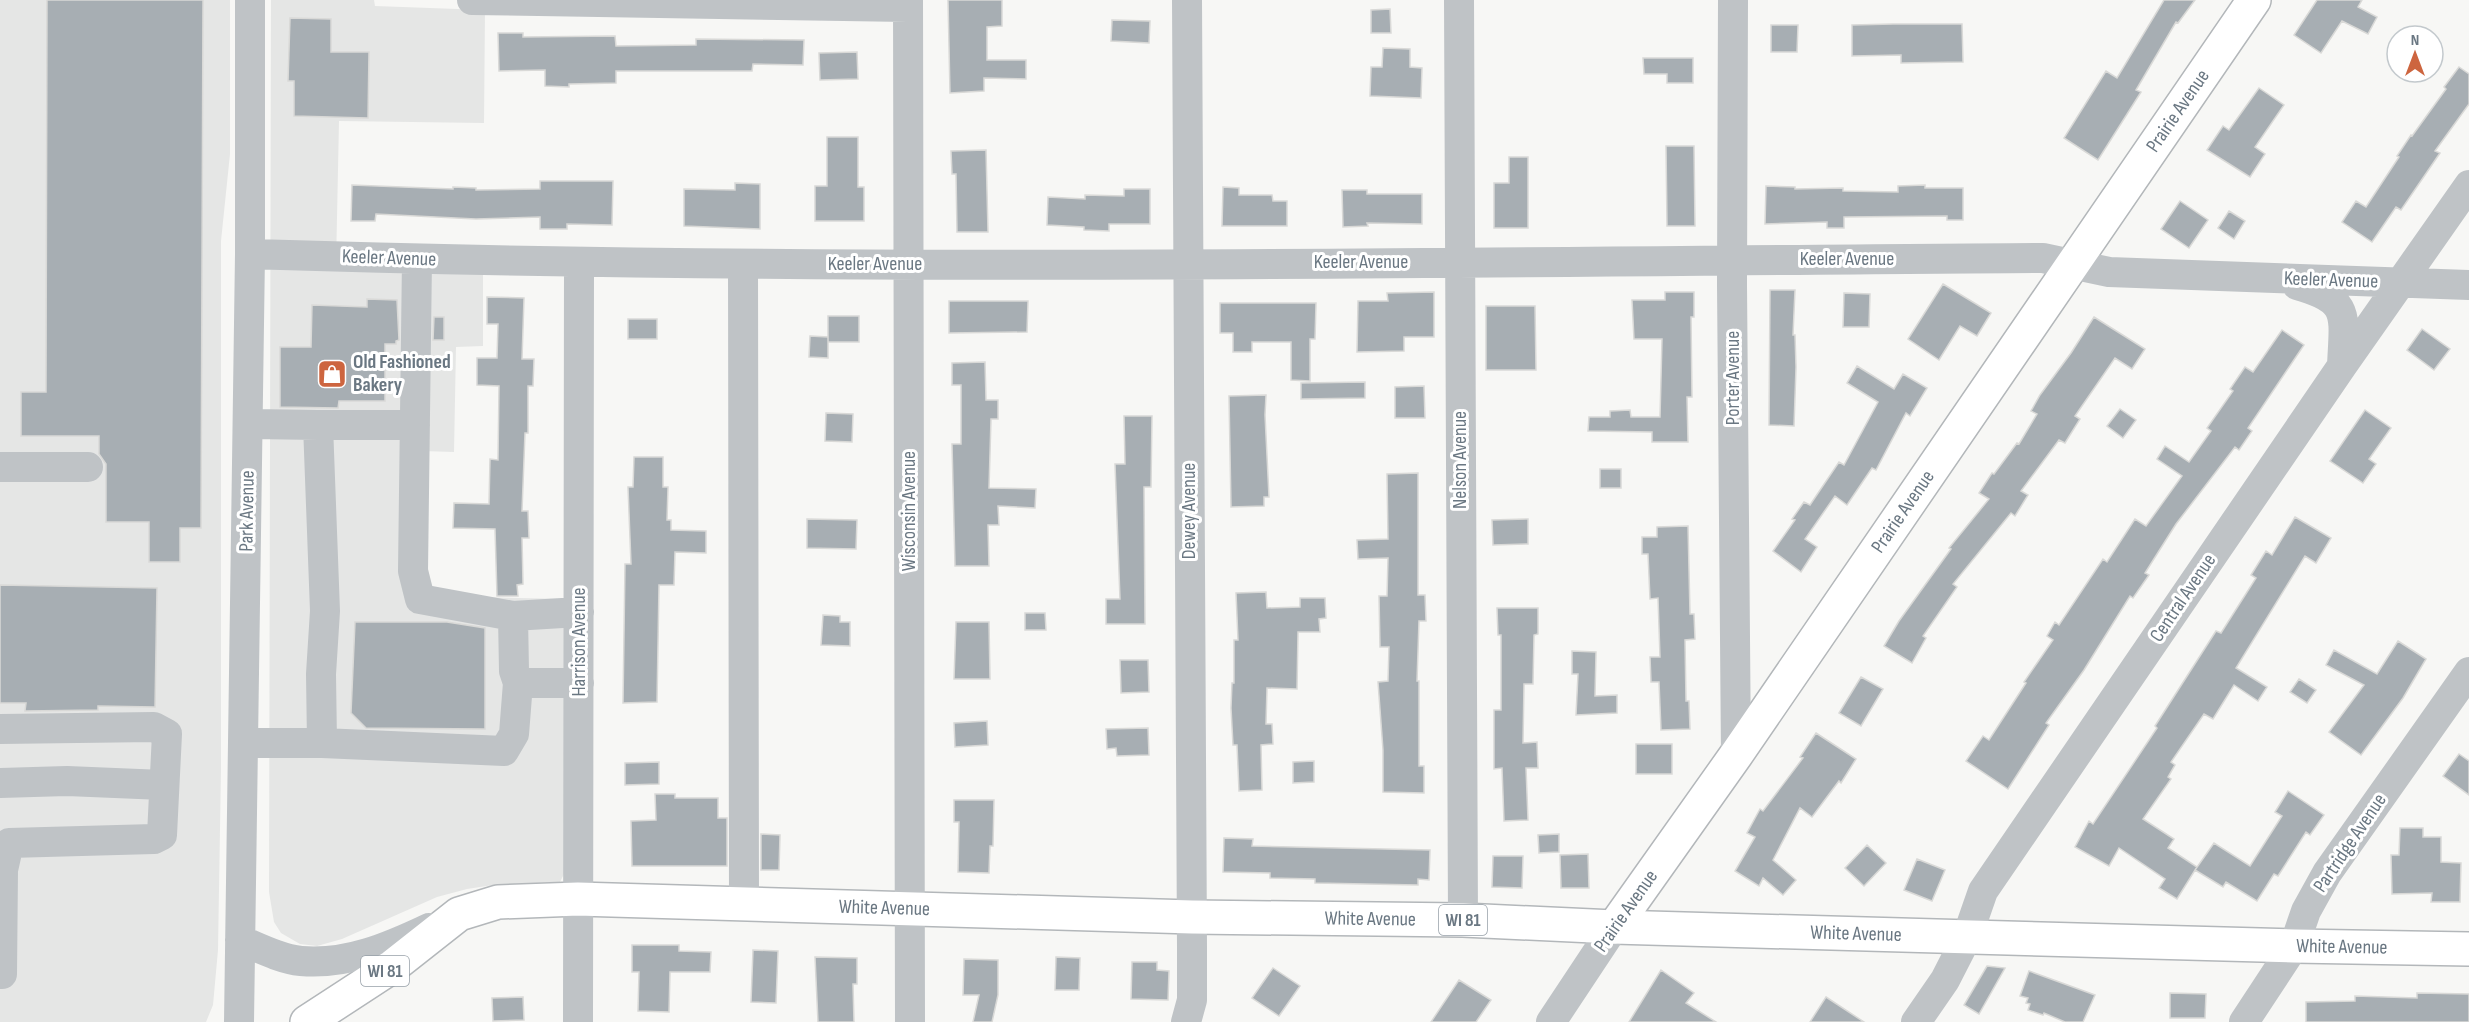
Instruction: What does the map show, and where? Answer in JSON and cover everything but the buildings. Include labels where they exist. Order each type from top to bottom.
[{"type":"main road","name":"Prairie Avenue","points":[[1614,927],[1736,755],[2254,0]]},
{"type":"main road","name":"White Avenue","points":[[307,1022],[393,966],[459,914],[498,902],[578,899],[1192,917],[1463,920],[1614,927],[2469,949]]},
{"type":"street","name":"Park Avenue","points":[[239,1022],[250,254],[250,0]]},
{"type":"street","points":[[472,0],[908,3]]},
{"type":"street","name":"Dewey Avenue","points":[[1186,1022],[1192,1000],[1187,0]]},
{"type":"street","name":"Nelson Avenue","points":[[1459,0],[1463,920]]},
{"type":"street","name":"Porter Avenue","points":[[1733,0],[1732,260],[1736,755]]},
{"type":"street","name":"Wisconsin Avenue","points":[[908,3],[910,1022]]},
{"type":"street","name":"Central Avenue","points":[[1916,1022],[1945,980],[1967,937],[1983,891],[2342,366],[2469,185]]},
{"type":"street","name":"Keeler Avenue","points":[[250,254],[579,263],[909,265],[2043,258],[2109,272],[2469,285]]},
{"type":"street","points":[[417,259],[413,571],[420,599],[513,616],[579,612]]},
{"type":"street","name":"Harrison Avenue","points":[[578,1022],[579,263]]},
{"type":"street","points":[[743,264],[744,905]]},
{"type":"street","points":[[2268,278],[2326,294],[2338,305],[2343,316],[2342,366]]},
{"type":"street","points":[[248,424],[415,426]]},
{"type":"street","points":[[318,424],[325,611],[321,674],[322,743]]},
{"type":"street","points":[[0,467],[88,467]]},
{"type":"street","points":[[243,743],[322,743],[504,751],[514,734],[518,683],[514,671],[513,616]]},
{"type":"street","name":"Partridge Avenue","points":[[2244,1022],[2294,946],[2306,911],[2327,873],[2469,672]]},
{"type":"street","points":[[518,683],[579,683]]},
{"type":"street","points":[[0,729],[154,727],[167,734],[162,835],[154,839],[9,843],[2,870],[2,974],[0,974]]},
{"type":"street","points":[[0,783],[67,781],[163,785]]},
{"type":"street","points":[[240,940],[300,961],[334,960],[383,950],[459,914]]},
{"type":"street","name":"Prairie Avenue","points":[[1551,1022],[1614,927]]},
{"type":"shaded area","points":[[0,0],[230,0],[230,154],[221,241],[221,768],[218,950],[213,1005],[206,1022],[0,1022]]},
{"type":"shaded area","points":[[271,0],[374,0],[375,6],[485,10],[484,123],[339,121],[336,266],[483,270],[483,346],[456,347],[454,452],[422,451],[421,575],[437,596],[566,599],[566,870],[560,882],[493,885],[467,889],[437,897],[342,939],[317,946],[300,944],[281,933],[274,922],[269,892]]},
{"type":"place","name":"Old Fashioned Bakery","points":[[332,374]]}]
